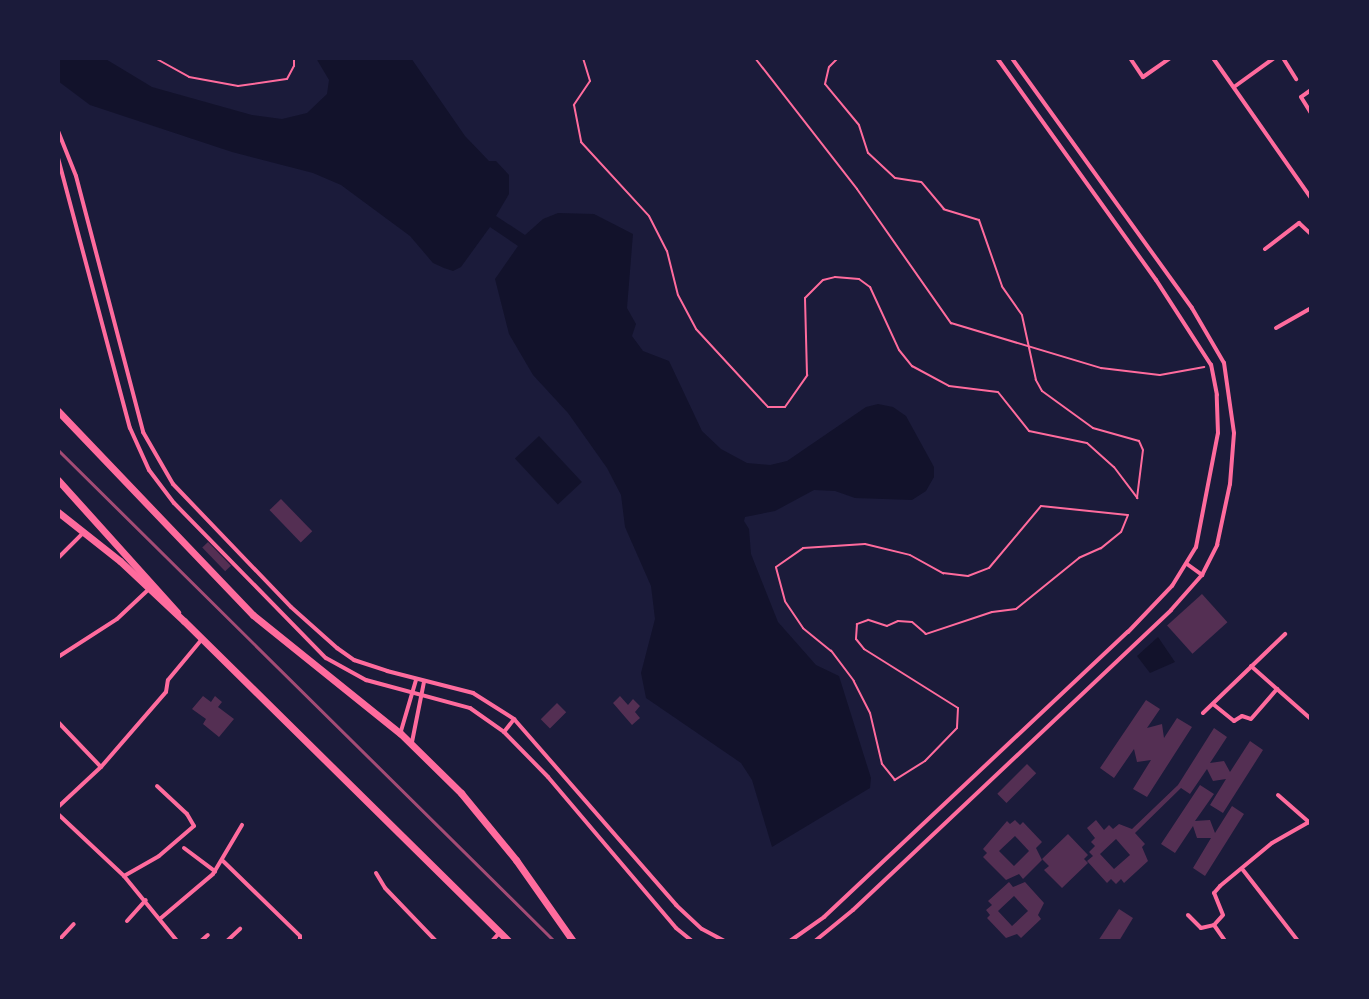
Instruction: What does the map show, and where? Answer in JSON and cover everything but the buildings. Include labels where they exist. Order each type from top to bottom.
[{"type":"main road","points":[[58,411],[253,615],[412,744],[484,820],[573,941]]},
{"type":"main road","points":[[58,480],[184,621],[509,941]]},
{"type":"main road","points":[[58,512],[184,621]]},
{"type":"street","points":[[790,941],[824,917],[1128,632],[1172,586],[1196,547],[1218,433],[1217,395],[1211,365],[1156,280],[997,58]]},
{"type":"street","points":[[815,941],[1171,610],[1202,575],[1217,545],[1230,484],[1234,433],[1224,363],[1192,308],[1012,58]]},
{"type":"street","points":[[1130,58],[1143,77],[1170,58]]},
{"type":"street","points":[[1213,58],[1310,196]]},
{"type":"street","points":[[1234,87],[1274,58]]},
{"type":"street","points":[[1283,58],[1296,79]]},
{"type":"street","points":[[1311,90],[1301,97],[1311,113]]},
{"type":"street","points":[[58,131],[76,176],[143,432],[159,464],[187,499],[291,607],[354,660],[416,680],[473,693],[514,719],[676,905],[702,929],[725,941]]},
{"type":"street","points":[[58,158],[127,417],[149,470],[174,503],[326,658],[366,680],[470,708],[504,732],[548,777],[676,928],[692,941]]},
{"type":"street","points":[[1265,249],[1299,223],[1311,234]]},
{"type":"street","points":[[1276,328],[1311,308]]},
{"type":"street","points":[[58,558],[84,532]]},
{"type":"street","points":[[1187,564],[1202,575]]},
{"type":"street","points":[[58,657],[117,619],[148,590]]},
{"type":"street","points":[[1203,713],[1285,634]]},
{"type":"street","points":[[58,807],[101,767],[166,692],[168,680],[202,639]]},
{"type":"street","points":[[1251,666],[1311,719]]},
{"type":"street","points":[[400,733],[416,680]]},
{"type":"street","points":[[412,744],[424,682]]},
{"type":"street","points":[[1213,703],[1234,721],[1242,716],[1251,719],[1277,689]]},
{"type":"street","points":[[504,732],[514,719]]},
{"type":"street","points":[[58,722],[101,767]]},
{"type":"street","points":[[124,876],[159,856],[194,826],[187,814],[157,786]]},
{"type":"street","points":[[1188,915],[1201,928],[1214,925],[1223,915],[1214,893],[1272,843],[1310,823],[1278,795]]},
{"type":"street","points":[[58,814],[124,876],[177,941]]},
{"type":"street","points":[[58,825],[63,819]]},
{"type":"street","points":[[161,918],[215,871],[242,825]]},
{"type":"street","points":[[184,848],[215,871]]},
{"type":"street","points":[[890,856],[899,866]]},
{"type":"street","points":[[223,861],[300,936],[300,941]]},
{"type":"street","points":[[1243,870],[1298,941]]},
{"type":"street","points":[[376,873],[385,888],[436,941]]},
{"type":"street","points":[[127,921],[146,900]]},
{"type":"street","points":[[58,941],[74,924]]},
{"type":"street","points":[[1214,925],[1225,941]]},
{"type":"street","points":[[227,941],[240,929]]},
{"type":"street","points":[[492,941],[500,932]]},
{"type":"street","points":[[201,941],[208,935]]},
{"type":"path","points":[[155,58],[189,77],[238,86],[287,79],[294,66],[294,58]]},
{"type":"path","points":[[583,58],[590,81],[574,105],[581,142],[649,216],[667,251],[678,295],[696,329],[768,407],[785,407],[807,375],[805,298],[823,280],[859,279],[870,287],[899,350],[912,366],[949,386],[998,392],[1029,431],[1087,443],[1114,467],[1137,498],[1143,450],[1139,441],[1093,428],[1042,391],[1036,380],[1022,315],[1002,286],[979,220],[944,209],[921,182],[895,178],[868,153],[859,125],[825,84],[829,67],[838,58]]},
{"type":"path","points":[[755,58],[857,189],[951,323],[1101,368],[1160,375],[1179,374],[1211,365]]},
{"type":"path","points":[[1041,506],[1128,515],[1121,532],[1101,548],[1079,558],[1016,609],[992,612],[926,634],[912,622],[898,621],[887,626],[868,620],[857,624],[856,639],[864,649],[958,708],[957,728],[925,761],[895,780],[882,764],[870,713],[854,681],[831,651],[803,628],[785,601],[776,567],[803,548],[865,544],[910,555],[943,573],[968,576],[989,568],[1041,506]]},
{"type":"shaded area","points":[[58,58],[104,58],[152,87],[252,115],[282,119],[307,113],[327,94],[329,80],[316,58],[411,58],[465,136],[489,161],[496,161],[509,175],[509,194],[496,216],[525,235],[543,219],[558,213],[594,214],[633,234],[627,308],[636,324],[632,336],[643,351],[669,361],[702,431],[721,449],[747,463],[770,465],[787,461],[866,407],[878,404],[893,407],[906,416],[934,467],[934,477],[926,491],[912,500],[855,498],[835,491],[814,490],[775,511],[745,517],[744,521],[749,529],[751,554],[778,622],[816,665],[839,676],[871,778],[870,788],[772,847],[752,780],[741,763],[646,698],[641,673],[655,619],[651,586],[625,527],[621,495],[607,468],[568,413],[533,375],[509,334],[495,279],[518,246],[490,227],[461,267],[453,271],[444,268],[433,263],[410,236],[341,185],[313,173],[232,152],[90,105],[58,81]]},
{"type":"shaded area","points":[[539,436],[582,482],[558,505],[515,459]]},
{"type":"shaded area","points":[[1158,637],[1175,662],[1150,673],[1137,656]]},
{"type":"railway","points":[[58,450],[554,941]]}]
